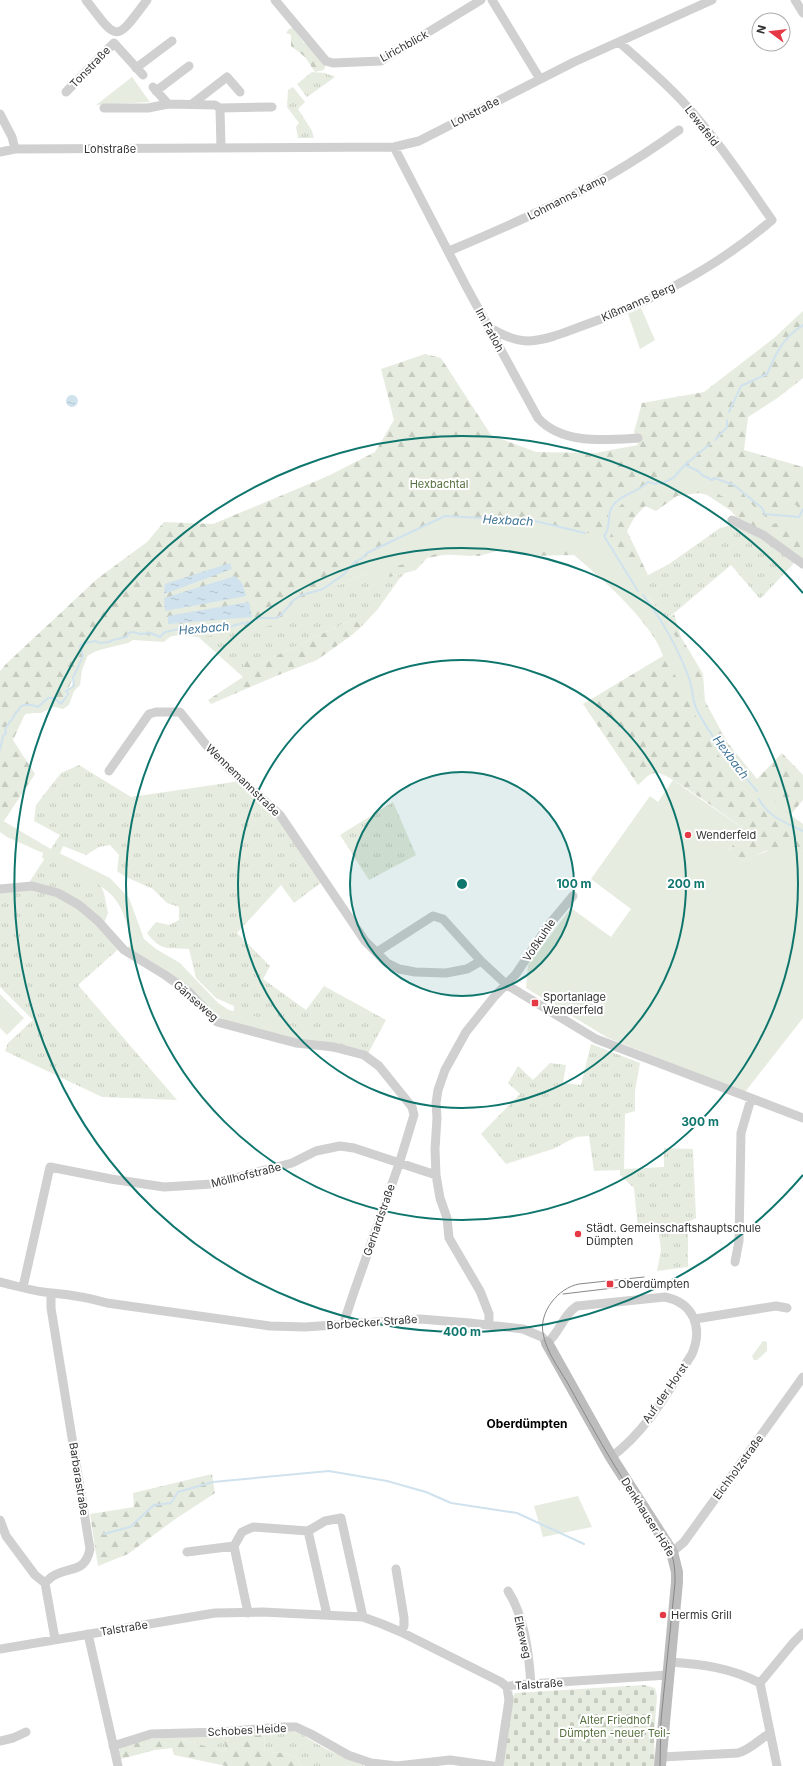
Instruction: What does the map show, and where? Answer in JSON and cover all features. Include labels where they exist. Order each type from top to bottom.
[{"type":"street","points":[[86,0],[113,33],[116,33],[127,26],[147,0]]},
{"type":"street","name":"Lirichblick","points":[[274,0],[326,61],[333,63],[381,61],[481,0]]},
{"type":"street","points":[[492,0],[540,79]]},
{"type":"street","name":"Lohstraße","points":[[0,152],[15,149],[394,147],[419,141],[540,79],[712,0]]},
{"type":"street","points":[[794,0],[803,13]]},
{"type":"street","points":[[143,75],[136,68],[172,41]]},
{"type":"street","name":"Lewafeld","points":[[619,42],[668,86],[685,104],[772,220]]},
{"type":"street","name":"Tonstraße","points":[[66,92],[114,43],[136,68]]},
{"type":"street","points":[[168,104],[154,89],[188,66]]},
{"type":"street","points":[[192,104],[227,77],[240,92]]},
{"type":"street","points":[[104,108],[148,108],[168,104],[215,105],[220,108],[272,108]]},
{"type":"street","points":[[220,108],[221,148]]},
{"type":"street","points":[[0,114],[12,137],[15,149]]},
{"type":"street","name":"Lohmanns Kamp","points":[[449,251],[517,222],[595,184],[637,159],[679,130]]},
{"type":"street","name":"Im Fatloh","points":[[394,147],[535,414],[542,422],[564,434],[587,440],[638,438]]},
{"type":"street","name":"Kißmanns Berg","points":[[490,328],[513,338],[531,341],[594,322],[642,303],[690,278],[746,242],[772,220]]},
{"type":"street","points":[[732,520],[763,535],[803,564]]},
{"type":"street","name":"Wennemannstraße","points":[[109,771],[149,714],[156,712],[180,712],[207,746],[225,765],[280,815],[365,942],[387,963],[399,969],[415,972],[446,973],[467,969],[481,961]]},
{"type":"street","name":"Gänseweg","points":[[0,889],[24,886],[45,888],[58,893],[79,905],[98,921],[124,950],[165,975],[189,992],[217,1022],[296,1043],[334,1047],[364,1054],[379,1066],[412,1107],[414,1115]]},
{"type":"street","name":"Voßkuhle","points":[[506,985],[559,911],[573,896]]},
{"type":"street","points":[[377,952],[433,916],[443,919],[481,961],[506,985],[596,1039],[803,1118]]},
{"type":"street","points":[[489,1324],[488,1314],[480,1292],[450,1238],[447,1218],[436,1176],[436,1103],[438,1090],[445,1070],[466,1032],[494,997],[506,985]]},
{"type":"street","points":[[735,1262],[739,1241],[741,1133],[751,1099]]},
{"type":"street","name":"Gerhardstraße","points":[[345,1324],[345,1319],[399,1164],[414,1115]]},
{"type":"street","name":"Möllhofstraße","points":[[23,1287],[50,1167],[111,1179],[164,1187],[212,1184],[292,1163],[316,1151],[340,1146],[354,1148],[436,1176]]},
{"type":"street","name":"Borbecker Straße","points":[[0,1282],[51,1293],[66,1293],[88,1297],[106,1303],[270,1326],[305,1327],[420,1319],[489,1324],[532,1332],[542,1337],[547,1343]]},
{"type":"street","name":"Barbarastraße","points":[[45,1583],[53,1576],[80,1567],[86,1562],[90,1549],[51,1308],[51,1293]]},
{"type":"street","points":[[547,1343],[556,1335],[569,1312],[581,1305],[665,1297],[680,1302],[695,1319],[776,1306],[787,1308]]},
{"type":"street","name":"Auf der Horst","points":[[611,1457],[627,1445],[660,1403],[692,1354],[698,1337],[695,1319]]},
{"type":"street","name":"Denkhauser Höfe","points":[[547,1343],[611,1457],[671,1553],[677,1572],[663,1726],[662,1763]]},
{"type":"street","name":"Eichholzstraße","points":[[671,1553],[684,1542],[803,1377]]},
{"type":"street","points":[[248,1613],[234,1546],[242,1532],[253,1528],[308,1531],[325,1521],[341,1518],[363,1618]]},
{"type":"street","points":[[0,1520],[6,1536],[30,1569],[45,1583],[55,1640]]},
{"type":"street","points":[[308,1531],[327,1616]]},
{"type":"street","points":[[187,1552],[234,1546]]},
{"type":"street","points":[[396,1569],[404,1618],[404,1626],[401,1632]]},
{"type":"street","name":"Elkeweg","points":[[508,1591],[513,1598],[519,1616],[529,1654],[531,1685]]},
{"type":"street","name":"Talstraße","points":[[0,1649],[215,1613],[263,1612],[363,1618],[401,1632],[501,1682],[507,1687],[668,1675]]},
{"type":"street","points":[[760,1683],[803,1633]]},
{"type":"street","points":[[88,1634],[118,1766]]},
{"type":"street","points":[[669,1662],[713,1666],[746,1676],[760,1683]]},
{"type":"street","points":[[760,1683],[777,1766]]},
{"type":"street","points":[[499,1766],[509,1700],[507,1687]]},
{"type":"street","name":"Schobes Heide","points":[[113,1746],[151,1734],[221,1732],[296,1727],[348,1755],[371,1764],[397,1766],[450,1760],[493,1766]]},
{"type":"street","points":[[0,1741],[13,1738],[26,1732]]},
{"type":"street","points":[[662,1763],[744,1752],[770,1733]]},
{"type":"green space","points":[[293,28],[304,43],[309,44],[326,65],[324,70],[315,72],[305,57],[291,46],[291,35],[286,33],[289,29]]},
{"type":"green space","points":[[312,72],[325,73],[335,77],[307,97],[297,84]]},
{"type":"green space","points":[[132,77],[150,102],[96,105]]},
{"type":"green space","points":[[293,87],[305,102],[298,109],[312,131],[314,138],[298,138],[296,127],[299,123],[287,107],[288,90]]},
{"type":"green space","points":[[641,308],[655,340],[640,349],[628,314]]},
{"type":"green space","name":"Hexbachtal","points":[[803,311],[803,378],[779,397],[748,417],[744,450],[803,467],[803,560],[740,521],[730,510],[707,495],[699,493],[677,496],[656,511],[645,506],[634,518],[627,531],[648,575],[637,582],[666,620],[674,614],[681,637],[703,674],[705,701],[727,742],[757,779],[782,753],[803,775],[803,800],[787,819],[803,827],[803,851],[765,851],[743,861],[729,851],[743,828],[714,807],[665,775],[658,773],[652,774],[638,785],[583,704],[663,656],[657,643],[649,629],[624,601],[574,555],[532,556],[504,549],[479,556],[455,553],[427,558],[416,570],[390,577],[372,570],[301,602],[283,625],[131,640],[94,652],[81,660],[62,703],[43,712],[25,714],[13,740],[35,774],[0,827],[0,671],[97,579],[147,542],[164,522],[213,524],[328,476],[375,452],[394,420],[381,369],[425,354],[441,358],[491,435],[536,452],[595,453],[638,445],[634,432],[642,403],[704,392],[774,338]]},
{"type":"green space","name":"Hexbachtal","points":[[684,464],[691,466],[695,464],[699,473],[711,478],[715,477],[717,482],[723,483],[735,492],[738,490],[743,493],[741,497],[742,502],[749,502],[766,517],[773,517],[776,509],[784,502],[796,505],[799,509],[803,509],[803,534],[777,523],[769,525],[759,523],[732,499],[721,496],[714,490],[700,486],[683,490],[680,486],[680,476],[673,483],[663,489],[649,490],[644,494],[623,503],[615,513],[614,529],[608,540],[613,549],[624,560],[643,585],[649,598],[684,649],[695,674],[704,709],[728,750],[782,809],[803,824],[803,836],[779,822],[734,775],[719,756],[694,713],[691,698],[684,692],[656,639],[641,616],[572,545],[540,553],[496,549],[471,556],[436,554],[394,567],[382,588],[372,593],[364,565],[338,585],[303,604],[284,622],[243,633],[231,632],[202,637],[178,635],[172,636],[164,642],[133,640],[128,643],[103,649],[88,649],[88,655],[82,670],[80,685],[74,691],[69,705],[63,709],[51,706],[41,713],[27,712],[15,727],[8,751],[0,760],[1,742],[5,734],[4,730],[21,706],[35,706],[37,708],[40,703],[45,702],[47,699],[53,699],[61,704],[67,695],[66,691],[71,688],[78,665],[83,657],[80,646],[83,644],[94,641],[99,644],[104,643],[125,638],[133,633],[160,637],[167,631],[183,629],[197,632],[215,630],[218,627],[222,629],[236,625],[240,627],[282,617],[291,605],[345,574],[350,567],[364,559],[370,551],[446,516],[529,520],[603,536],[608,529],[608,513],[618,498],[638,490],[648,482],[659,483],[667,481],[672,476],[673,472],[678,470]]},
{"type":"green space","points":[[733,525],[745,529],[796,561],[760,599],[731,565],[666,620],[637,581],[669,564],[720,528]]},
{"type":"green space","points":[[372,570],[390,577],[405,573],[377,610],[362,626],[353,619],[261,663],[243,677],[195,634],[301,602]]},
{"type":"green space","points":[[353,619],[362,626],[317,660],[211,704],[208,700],[243,677],[244,658],[261,663]]},
{"type":"green space","points":[[79,765],[131,797],[247,780],[326,879],[294,903],[281,885],[237,933],[270,966],[263,979],[306,1010],[324,986],[386,1020],[365,1059],[233,1030],[234,1006],[216,998],[196,978],[189,949],[161,946],[156,943],[147,933],[156,922],[169,925],[179,920],[179,907],[167,903],[153,889],[126,877],[117,871],[119,855],[110,845],[99,847],[86,855],[63,846],[58,858],[98,879],[104,893],[108,913],[104,923],[124,944],[78,985],[177,1100],[102,1097],[5,1051],[8,1043],[33,1020],[0,987],[0,890],[28,884],[60,835],[34,821],[36,805],[61,773]]},
{"type":"green space","points":[[673,780],[744,829],[729,850],[743,861],[772,850],[787,848],[803,851],[803,1018],[745,1092],[608,1038],[526,988],[528,965],[571,908],[611,937],[631,909],[591,879],[650,796],[658,802]]},
{"type":"green space","points":[[393,802],[416,855],[369,880],[340,835]]},
{"type":"green space","points":[[0,819],[49,848],[110,878],[129,898],[144,939],[156,949],[180,963],[218,1003],[229,1010],[275,1021],[322,1035],[320,1044],[304,1043],[220,1020],[126,949],[133,943],[125,919],[119,905],[106,890],[74,871],[42,858],[43,853],[7,837],[0,832]]},
{"type":"green space","points":[[0,994],[24,1018],[7,1035],[0,1028]]},
{"type":"green space","points":[[591,1044],[640,1063],[635,1091],[635,1111],[625,1114],[624,1169],[664,1167],[664,1148],[693,1149],[696,1218],[688,1222],[688,1267],[657,1271],[661,1250],[658,1227],[638,1230],[634,1188],[620,1175],[620,1170],[594,1171],[589,1136],[576,1137],[553,1149],[506,1164],[481,1134],[520,1094],[508,1083],[518,1066],[533,1080],[550,1063],[566,1065],[563,1083],[581,1085]]},
{"type":"green space","points":[[763,1341],[767,1342],[767,1351],[757,1360],[754,1360],[752,1356]]},
{"type":"green space","points":[[212,1474],[215,1493],[174,1520],[128,1554],[98,1566],[90,1514],[134,1507],[133,1493]]},
{"type":"green space","points":[[578,1496],[592,1527],[543,1537],[534,1506]]},
{"type":"green space","name":"Alter Friedhof Dümpten -neuer Teil-","points":[[644,1685],[655,1688],[657,1696],[654,1735],[655,1766],[503,1766],[513,1696],[515,1693]]},
{"type":"green space","points":[[288,1730],[299,1733],[326,1749],[364,1766],[302,1766],[295,1757],[291,1755],[282,1753],[265,1753],[264,1732]]},
{"type":"green space","points":[[264,1732],[265,1753],[282,1753],[291,1755],[295,1757],[302,1766],[226,1766],[174,1755],[172,1748],[155,1750],[121,1759],[118,1752],[121,1747],[148,1739],[180,1737],[187,1741],[226,1752],[223,1735]]},
{"type":"green space","points":[[223,1735],[226,1752],[187,1741],[180,1737]]},
{"type":"green space","points":[[329,1758],[354,1761],[360,1766],[324,1766]]},
{"type":"water","points":[[70,395],[74,395],[78,401],[74,407],[70,407],[66,403],[66,399]]},
{"type":"water","points":[[230,563],[232,569],[164,594],[165,584]]},
{"type":"water","points":[[235,576],[242,583],[246,596],[165,611],[164,598]]},
{"type":"water","points":[[249,602],[252,617],[168,624],[168,616]]},
{"type":"waterway","points":[[729,412],[741,386],[767,374],[773,360],[785,340],[796,329],[803,325]]},
{"type":"waterway","points":[[715,440],[727,427],[727,420]]},
{"type":"waterway","points":[[685,465],[710,444]]},
{"type":"waterway","name":"Hexbach","points":[[638,591],[604,536],[608,529],[610,510],[616,502],[648,482],[656,484],[659,482],[661,484],[673,478],[685,465],[712,480],[714,478],[734,485],[762,508],[765,514],[799,517],[803,509]]},
{"type":"waterway","name":"Hexbach","points":[[0,750],[3,736],[6,733],[5,729],[21,706],[30,705],[38,707],[48,698],[54,698],[61,704],[68,694],[66,691],[74,686],[73,678],[83,656],[80,646],[82,644],[95,641],[100,643],[109,642],[126,637],[129,633],[133,632],[140,634],[151,633],[160,637],[165,632],[183,628],[191,630],[229,627],[243,623],[246,624],[259,618],[277,618],[294,600],[302,595],[323,589],[343,575],[356,561],[361,559],[367,553],[445,516],[535,521],[585,533]]},
{"type":"waterway","name":"Hexbach","points":[[643,595],[657,614],[675,645],[690,682],[695,706],[703,721],[725,752],[757,791]]},
{"type":"waterway","name":"Hexbach","points":[[759,799],[772,815],[803,831]]},
{"type":"waterway","points":[[104,1534],[130,1527],[154,1505],[171,1503],[178,1492],[213,1482],[329,1471],[387,1481],[426,1492],[451,1503],[517,1513],[584,1544]]},
{"type":"tram line","points":[[644,1277],[571,1286],[557,1296],[547,1309],[544,1317],[543,1333],[553,1359],[597,1436],[671,1553],[675,1583],[661,1720],[660,1766]]},
{"type":"tram line","points":[[563,1294],[647,1284]]},
{"type":"place","name":"Wenderfeld","points":[[688,835]]},
{"type":"place","name":"Sportanlage Wenderfeld","points":[[535,1003]]},
{"type":"place","name":"Städt. Gemeinschaftshauptschule Dümpten","points":[[578,1234]]},
{"type":"place","name":"Oberdümpten","points":[[610,1284]]},
{"type":"place","name":"Hermis Grill","points":[[663,1615]]},
{"type":"district","name":"Oberdümpten","points":[[527,1423]]}]
